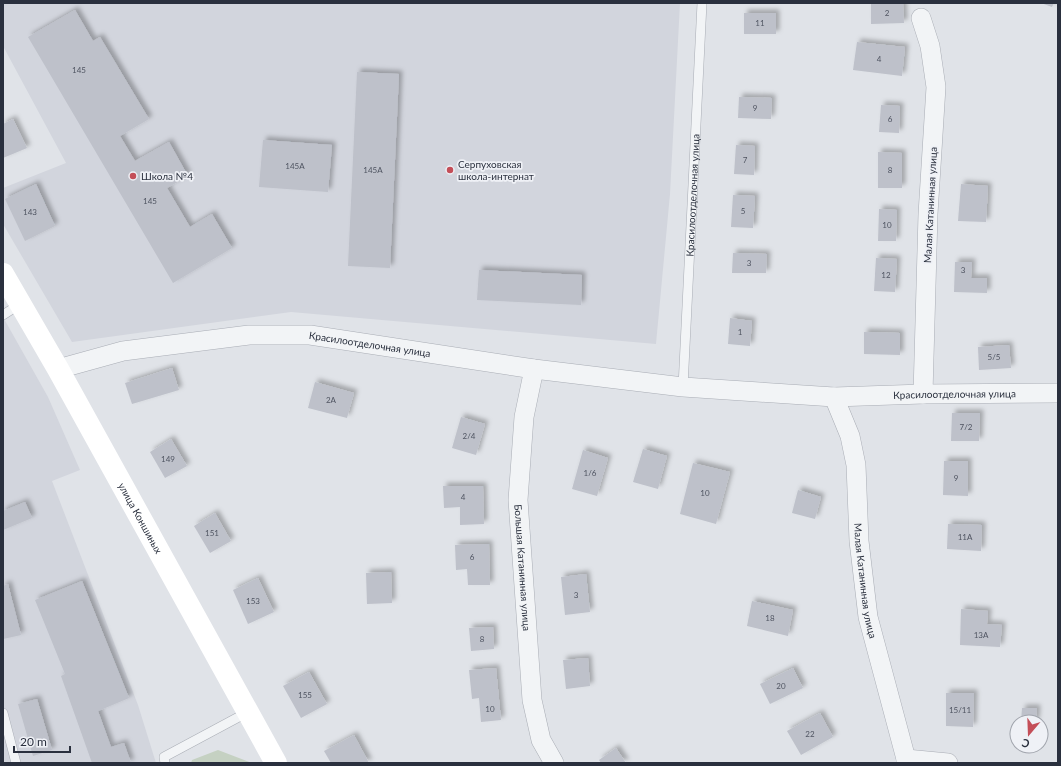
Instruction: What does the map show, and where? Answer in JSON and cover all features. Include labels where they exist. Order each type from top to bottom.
[{"type":"main road","name":"улица Коншиных","points":[[3,274],[12,309],[58,369],[276,763]]},
{"type":"street","name":"Малая Катанинная улица","points":[[921,18],[930,46],[936,87],[928,214],[923,394]]},
{"type":"street","name":"Красилоотделочная улица","points":[[58,369],[123,351],[249,335],[310,335],[534,369],[684,387],[834,397],[923,394],[1058,393]]},
{"type":"street","name":"Большая Катанинная улица","points":[[534,369],[524,417],[518,500],[532,700],[541,740],[554,763]]},
{"type":"street","name":"Малая Катанинная улица","points":[[834,397],[850,436],[856,465],[859,541],[868,617],[906,761]]},
{"type":"street","points":[[906,761],[948,763]]},
{"type":"lane","name":"Красилоотделочная улица","points":[[684,387],[702,3]]},
{"type":"lane","points":[[165,763],[164,757],[248,712]]},
{"type":"lane","points":[[3,713],[16,763]]},
{"type":"shaded area","name":"Серпуховская школа-интернат","points":[[3,3],[680,3],[670,194],[656,344],[291,312],[72,342],[3,224],[3,188],[66,163],[3,46]]},
{"type":"shaded area","points":[[3,317],[48,397],[80,470],[52,481],[138,705],[156,763],[3,763]]},
{"type":"green space","points":[[218,750],[252,763],[191,763],[192,760]]},
{"type":"building","points":[[871,3],[903,3],[904,23],[871,24]]},
{"type":"building","points":[[1041,3],[1054,3],[1052,7]]},
{"type":"building","points":[[75,10],[93,41],[100,37],[149,119],[120,136],[135,161],[169,142],[188,176],[167,188],[190,227],[212,214],[232,248],[173,283],[28,37]]},
{"type":"building","points":[[744,13],[776,13],[776,34],[744,34]]},
{"type":"building","points":[[857,42],[905,47],[902,76],[853,70]]},
{"type":"building","points":[[357,72],[399,74],[390,268],[348,266]]},
{"type":"building","points":[[739,97],[772,98],[771,119],[738,118]]},
{"type":"building","points":[[881,105],[900,106],[899,133],[879,132]]},
{"type":"building","points":[[13,119],[27,148],[3,158],[3,124]]},
{"type":"building","points":[[263,140],[332,145],[328,192],[259,187]]},
{"type":"building","points":[[736,145],[755,146],[754,175],[734,174]]},
{"type":"building","points":[[878,152],[902,153],[902,188],[878,188]]},
{"type":"building","points":[[36,184],[55,226],[25,241],[5,199]]},
{"type":"building","points":[[961,184],[988,186],[986,222],[958,221]]},
{"type":"building","points":[[733,195],[755,196],[753,228],[731,227]]},
{"type":"building","points":[[879,209],[897,210],[896,241],[878,241]]},
{"type":"building","points":[[733,253],[767,254],[766,273],[732,273]]},
{"type":"building","points":[[876,258],[897,259],[895,292],[874,291]]},
{"type":"building","points":[[955,262],[972,262],[971,278],[987,278],[987,293],[954,292]]},
{"type":"building","points":[[479,270],[582,275],[581,305],[477,300]]},
{"type":"building","points":[[730,318],[752,321],[750,346],[728,344]]},
{"type":"building","points":[[864,332],[900,333],[900,355],[864,354]]},
{"type":"building","points":[[1009,345],[1011,368],[979,370],[978,347]]},
{"type":"building","points":[[172,368],[179,390],[132,404],[125,383]]},
{"type":"building","points":[[315,382],[354,393],[347,418],[308,408]]},
{"type":"building","points":[[952,413],[980,413],[979,441],[951,441]]},
{"type":"building","points":[[461,417],[485,424],[476,455],[452,448]]},
{"type":"building","points":[[171,439],[187,466],[165,478],[150,452]]},
{"type":"building","points":[[643,449],[667,456],[658,489],[633,482]]},
{"type":"building","points":[[583,450],[608,458],[597,496],[572,489]]},
{"type":"building","points":[[944,461],[968,461],[968,496],[943,495]]},
{"type":"building","points":[[693,463],[730,472],[716,524],[680,514]]},
{"type":"building","points":[[443,486],[483,486],[484,524],[460,525],[460,507],[444,508]]},
{"type":"building","points":[[798,490],[821,497],[815,519],[792,513]]},
{"type":"building","points":[[25,502],[32,518],[3,530],[3,511]]},
{"type":"building","points":[[215,513],[231,541],[210,553],[194,526]]},
{"type":"building","points":[[948,524],[982,525],[981,551],[947,549]]},
{"type":"building","points":[[489,544],[490,585],[468,585],[467,569],[456,570],[455,545]]},
{"type":"building","points":[[391,572],[392,603],[367,604],[366,573]]},
{"type":"building","points":[[586,574],[590,612],[565,615],[561,577]]},
{"type":"building","points":[[258,578],[274,612],[248,624],[233,590]]},
{"type":"building","points":[[82,581],[129,698],[98,711],[111,747],[124,743],[131,763],[92,763],[61,676],[65,674],[35,600]]},
{"type":"building","points":[[8,584],[21,635],[3,639],[3,586]]},
{"type":"building","points":[[752,601],[793,610],[788,636],[747,626]]},
{"type":"building","points":[[961,609],[988,611],[987,624],[1002,625],[1000,647],[960,645]]},
{"type":"building","points":[[493,627],[494,649],[471,651],[469,628]]},
{"type":"building","points":[[588,658],[590,686],[566,689],[563,660]]},
{"type":"building","points":[[496,668],[501,720],[481,722],[479,698],[472,699],[469,670]]},
{"type":"building","points":[[793,668],[803,688],[770,704],[760,684]]},
{"type":"building","points":[[309,672],[327,704],[301,718],[283,686]]},
{"type":"building","points":[[946,693],[974,693],[973,727],[946,726]]},
{"type":"building","points":[[37,699],[52,750],[33,756],[18,704]]},
{"type":"building","points":[[1022,708],[1037,708],[1037,714],[1022,714]]},
{"type":"building","points":[[820,713],[833,737],[801,755],[787,731]]},
{"type":"building","points":[[354,735],[369,763],[331,763],[324,751]]},
{"type":"building","points":[[616,748],[626,763],[601,763],[599,760]]},
{"type":"place","name":"Серпуховская школа-интернат","points":[[450,170]]},
{"type":"place","name":"Школа №4","points":[[133,176]]}]
